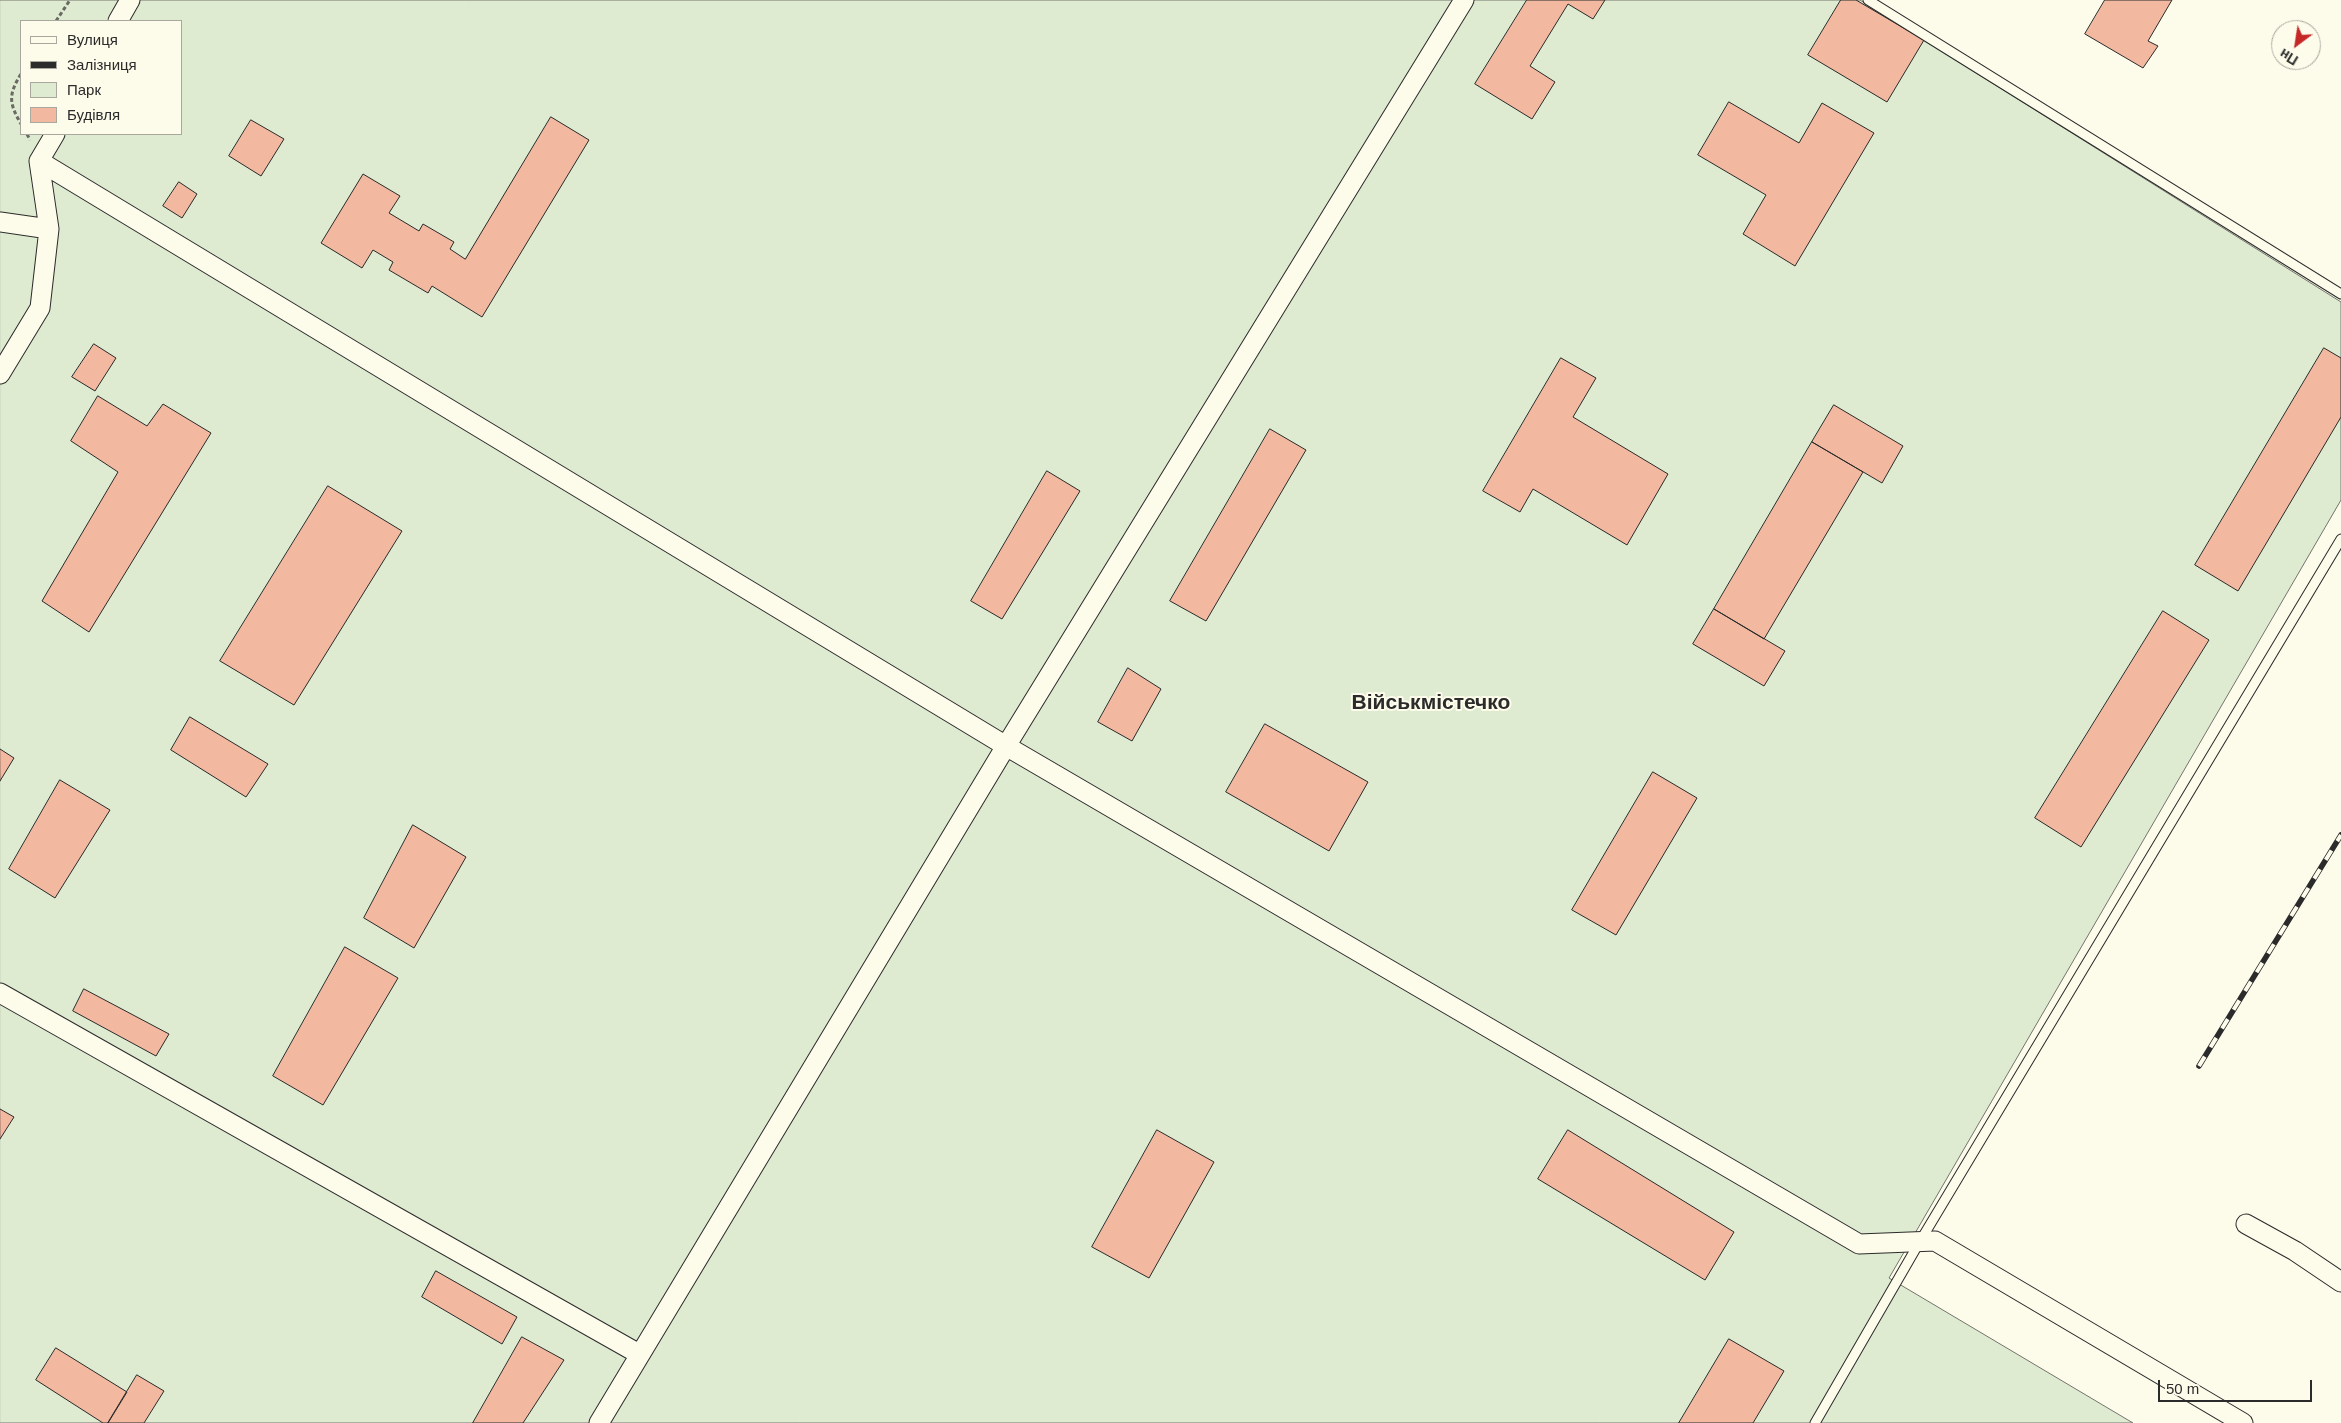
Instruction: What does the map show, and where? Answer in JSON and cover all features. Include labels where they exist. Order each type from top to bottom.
[{"type":"street","points":[[119,20],[130,0]]},
{"type":"street","points":[[599,1423],[1006,746],[1464,0]]},
{"type":"street","points":[[0,374],[40,308],[49,229],[39,161],[53,135]]},
{"type":"street","points":[[39,161],[1006,746],[1859,1244],[1935,1242],[2243,1423]]},
{"type":"street","points":[[0,222],[49,229]]},
{"type":"street","points":[[0,993],[639,1354]]},
{"type":"street","points":[[2246,1224],[2294,1251],[2341,1282]]},
{"type":"lane","points":[[1868,0],[2341,294]]},
{"type":"lane","points":[[1815,1423],[1919,1243],[2341,539]]},
{"type":"path","points":[[57,20],[70,0]]},
{"type":"path","points":[[20,76],[12,88],[11,106],[20,122]]},
{"type":"green space","points":[[0,0],[1860,0],[2341,302],[2341,500],[1889,1278],[2133,1423],[0,1423]]},
{"type":"building","points":[[1527,0],[1605,0],[1593,19],[1568,4],[1530,66],[1555,82],[1532,119],[1475,84]]},
{"type":"building","points":[[1841,0],[1856,0],[1924,40],[1887,102],[1808,55]]},
{"type":"building","points":[[2105,0],[2172,0],[2148,41],[2158,46],[2143,68],[2085,34]]},
{"type":"building","points":[[1729,102],[1799,143],[1822,103],[1874,133],[1795,266],[1743,234],[1766,195],[1698,155]]},
{"type":"building","points":[[551,117],[589,140],[482,317],[432,286],[428,293],[389,270],[393,262],[373,250],[362,268],[321,243],[363,174],[400,196],[389,213],[419,231],[423,224],[454,242],[450,249],[465,259]]},
{"type":"building","points":[[251,120],[284,139],[261,176],[229,156]]},
{"type":"building","points":[[179,182],[197,194],[182,218],[163,206]]},
{"type":"building","points":[[94,344],[116,358],[95,391],[72,377]]},
{"type":"building","points":[[2324,348],[2341,358],[2341,417],[2238,591],[2195,565]]},
{"type":"building","points":[[1561,358],[1596,378],[1573,417],[1668,474],[1627,545],[1533,489],[1520,512],[1483,491]]},
{"type":"building","points":[[98,396],[147,426],[163,404],[211,433],[89,632],[42,601],[118,472],[71,441]]},
{"type":"building","points":[[1834,405],[1903,446],[1882,483],[1812,442]]},
{"type":"building","points":[[1270,429],[1306,450],[1206,621],[1170,601]]},
{"type":"building","points":[[1812,442],[1863,472],[1764,639],[1714,609]]},
{"type":"building","points":[[1047,471],[1080,491],[1002,619],[971,601]]},
{"type":"building","points":[[328,486],[402,531],[294,705],[220,661]]},
{"type":"building","points":[[1714,609],[1785,651],[1764,686],[1693,644]]},
{"type":"building","points":[[2163,611],[2209,640],[2081,847],[2035,818]]},
{"type":"building","points":[[1128,668],[1161,689],[1132,741],[1098,722]]},
{"type":"building","points":[[190,717],[268,764],[246,797],[171,750]]},
{"type":"building","points":[[1265,724],[1368,782],[1329,851],[1226,792]]},
{"type":"building","points":[[0,749],[14,758],[0,781]]},
{"type":"building","points":[[1653,772],[1697,798],[1616,935],[1572,910]]},
{"type":"building","points":[[60,780],[110,810],[55,898],[9,869]]},
{"type":"building","points":[[413,825],[466,857],[414,948],[364,918]]},
{"type":"building","points":[[345,947],[398,978],[323,1105],[273,1076]]},
{"type":"building","points":[[84,989],[169,1034],[156,1056],[73,1011]]},
{"type":"building","points":[[0,1109],[14,1117],[0,1139]]},
{"type":"building","points":[[1157,1130],[1214,1162],[1149,1278],[1092,1247]]},
{"type":"building","points":[[1568,1130],[1734,1232],[1705,1280],[1538,1179]]},
{"type":"building","points":[[436,1271],[517,1317],[502,1344],[422,1297]]},
{"type":"building","points":[[522,1337],[564,1360],[523,1423],[473,1423]]},
{"type":"building","points":[[1729,1339],[1784,1371],[1753,1423],[1679,1423]]},
{"type":"building","points":[[56,1348],[127,1392],[108,1423],[103,1423],[36,1380]]},
{"type":"building","points":[[137,1375],[164,1391],[144,1423],[108,1423]]},
{"type":"railway","points":[[2199,1066],[2341,835]]},
{"type":"district","name":"Військмістечко","points":[[1431,703]]}]
